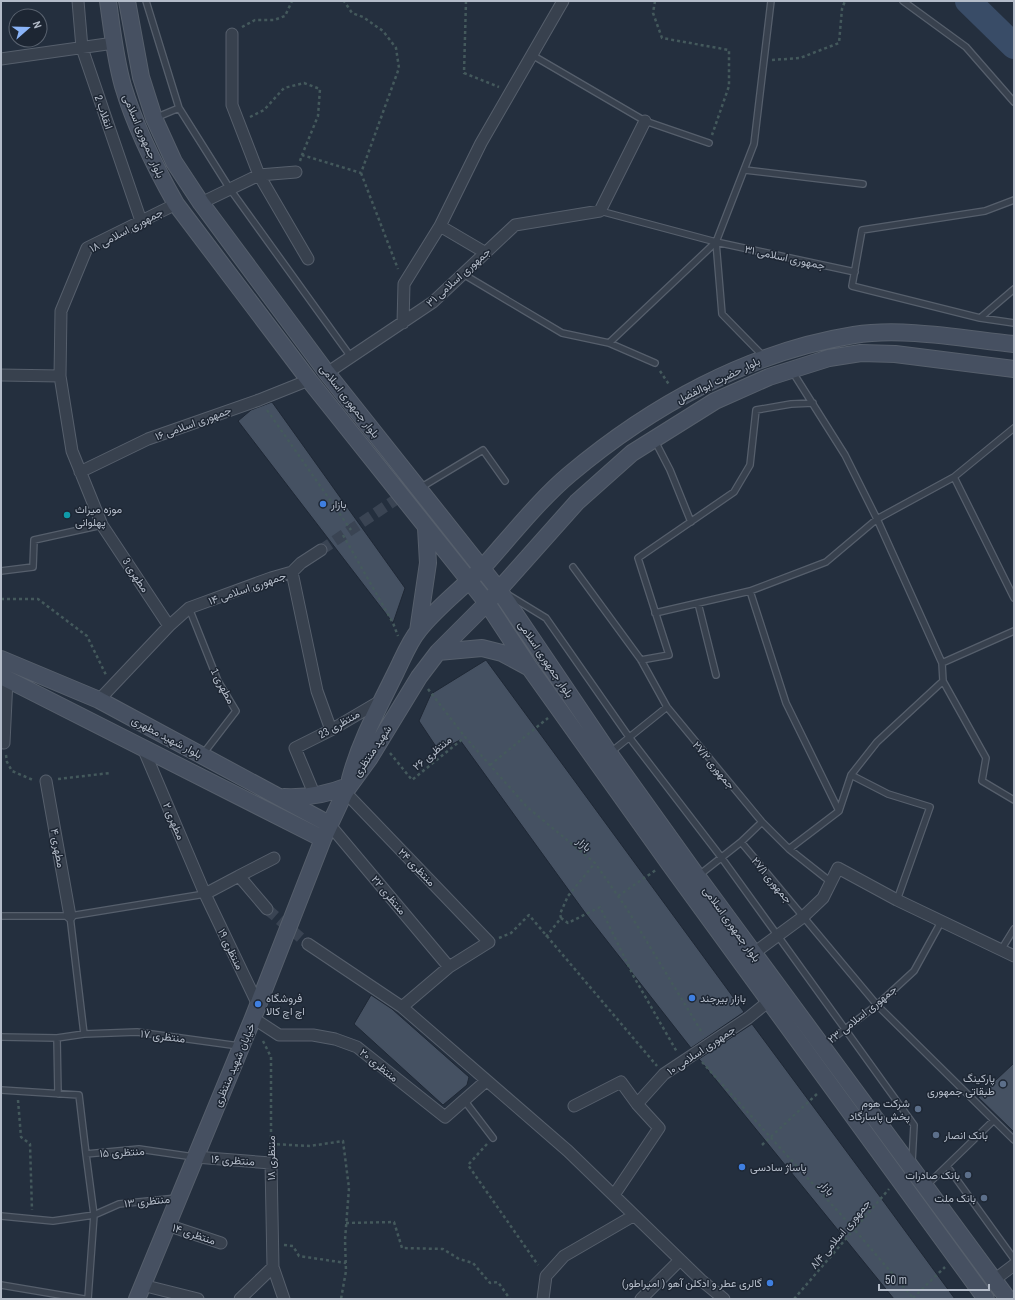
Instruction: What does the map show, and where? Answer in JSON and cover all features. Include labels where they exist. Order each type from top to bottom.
[{"type":"main road","name":"بلوار جمهوری اسلامی","points":[[108,1],[114,43],[124,86],[158,172],[176,204],[309,380],[487,603],[529,668],[668,862],[986,1299]]},
{"type":"main road","name":"بلوار جمهوری اسلامی","points":[[127,1],[141,77],[154,118],[174,162],[201,203],[327,373],[499,590],[609,753],[697,876],[1008,1299]]},
{"type":"main road","name":"بلوار حضرت ابوالفضل","points":[[482,568],[568,475],[612,441],[678,398],[706,383],[765,357],[797,347],[856,334],[891,332],[1014,344]]},
{"type":"main road","name":"بلوار حضرت ابوالفضل","points":[[499,590],[577,502],[632,453],[715,401],[769,377],[829,358],[861,353],[895,354],[1014,369]]},
{"type":"main road","points":[[418,631],[428,563],[426,528]]},
{"type":"main road","name":"شهید منتظری","points":[[346,789],[358,751],[382,699],[418,631],[482,568]]},
{"type":"main road","name":"شهید منتظری","points":[[346,789],[369,759],[420,677],[438,652],[499,590]]},
{"type":"main road","points":[[438,652],[482,648],[502,652],[529,668]]},
{"type":"main road","name":"بلوار شهید مطهری","points":[[1,658],[99,700],[329,824]]},
{"type":"main road","name":"بلوار شهید مطهری","points":[[4,677],[323,839]]},
{"type":"main road","points":[[278,797],[315,796],[346,789]]},
{"type":"main road","name":"خیابان شهید منتظری","points":[[140,1292],[256,1012],[329,824],[346,789]]},
{"type":"street","name":"انقلاب 2","points":[[78,1],[82,48],[141,221]]},
{"type":"street","points":[[403,323],[404,284],[440,226],[481,143],[563,1]]},
{"type":"street","points":[[232,34],[232,105],[259,175],[308,259]]},
{"type":"street","points":[[1,59],[114,43]]},
{"type":"street","points":[[600,210],[646,121]]},
{"type":"street","points":[[201,203],[259,175],[296,172]]},
{"type":"street","name":"جمهوری اسلامی ۱۸","points":[[102,524],[72,452],[60,376],[61,311],[87,248],[176,204]]},
{"type":"street","name":"جمهوری اسلامی ۳۱","points":[[327,373],[433,302],[515,225],[600,210]]},
{"type":"street","points":[[440,226],[486,253]]},
{"type":"street","points":[[1,375],[60,376]]},
{"type":"street","name":"جمهوری اسلامی ۱۶","points":[[80,472],[148,439],[259,400],[309,380]]},
{"type":"street","name":"مطهری 3","points":[[102,524],[169,626]]},
{"type":"street","name":"جمهوری اسلامی ۱۴","points":[[189,608],[271,578],[292,572],[301,563],[321,550]]},
{"type":"street","points":[[292,572],[317,691],[331,730]]},
{"type":"street","points":[[99,700],[169,626],[189,608]]},
{"type":"street","points":[[1,742],[4,743],[4,677]]},
{"type":"street","name":"منتظری 23","points":[[315,796],[295,748],[331,730],[382,699]]},
{"type":"street","name":"مطهری ۲","points":[[143,748],[205,894]]},
{"type":"street","name":"مطهری ۴","points":[[46,780],[70,916]]},
{"type":"street","name":"منتظری ۲۴","points":[[346,789],[489,942]]},
{"type":"street","name":"منتظری ۲۲","points":[[329,824],[450,967]]},
{"type":"street","points":[[205,894],[274,858]]},
{"type":"street","points":[[754,953],[803,917],[823,898],[832,883],[838,868],[897,900],[1014,956]]},
{"type":"street","points":[[239,876],[267,909]]},
{"type":"street","name":"منتظری ۱۹","points":[[205,894],[256,1012]]},
{"type":"street","points":[[402,1007],[450,967],[489,942]]},
{"type":"street","points":[[308,944],[402,1007],[486,1081],[568,1150],[633,1216],[701,1280],[724,1299]]},
{"type":"street","name":"جمهوری اسلامی ۱۰","points":[[637,1104],[664,1074],[682,1061],[710,1045],[769,1001]]},
{"type":"street","name":"منتظری ۲۰","points":[[256,1012],[279,1035],[313,1035],[335,1039],[357,1047],[445,1117],[486,1081]]},
{"type":"street","points":[[574,1106],[621,1082],[637,1104],[659,1128],[614,1195]]},
{"type":"street","name":"منتظری ۱۶","points":[[195,1157],[271,1163]]},
{"type":"street","name":"منتظری ۱۸","points":[[271,1163],[273,1267],[284,1299]]},
{"type":"street","points":[[543,1299],[546,1276],[564,1256],[633,1216]]},
{"type":"street","name":"منتظری ۱۴","points":[[167,1225],[221,1243]]},
{"type":"street","points":[[641,1299],[680,1260]]},
{"type":"street","points":[[994,1280],[1014,1265]]},
{"type":"street","points":[[240,1299],[273,1267]]},
{"type":"street","points":[[140,1292],[198,1299]]},
{"type":"lane","points":[[146,1],[179,108],[230,189],[351,357]]},
{"type":"lane","points":[[609,343],[716,242],[754,144],[771,1]]},
{"type":"lane","points":[[903,1],[966,47],[1014,102]]},
{"type":"lane","points":[[532,55],[646,121],[709,143]]},
{"type":"lane","points":[[154,118],[179,108]]},
{"type":"lane","points":[[745,170],[863,184]]},
{"type":"lane","points":[[1014,200],[985,210],[862,230],[852,286],[980,318],[1014,323]]},
{"type":"lane","name":"جمهوری اسلامی ۳۱","points":[[600,210],[716,242],[855,272]]},
{"type":"lane","points":[[716,242],[722,314],[765,357]]},
{"type":"lane","points":[[463,274],[562,333],[609,343],[655,363]]},
{"type":"lane","points":[[980,318],[1014,289]]},
{"type":"lane","points":[[791,370],[846,455],[877,519],[942,663],[943,681],[986,758],[982,781],[1014,800]]},
{"type":"lane","points":[[641,660],[668,655],[638,558],[734,492],[750,465],[756,410],[791,404],[813,403]]},
{"type":"lane","points":[[655,613],[750,591],[826,562],[877,519],[954,477],[1014,428]]},
{"type":"lane","points":[[654,439],[670,470],[691,522]]},
{"type":"lane","points":[[419,488],[483,450],[505,481]]},
{"type":"lane","points":[[954,477],[1014,598]]},
{"type":"lane","points":[[1,571],[33,567],[34,540],[102,524]]},
{"type":"lane","name":"جمهوری ۲۷/۲","points":[[573,567],[641,660],[667,707],[762,822],[789,849],[832,883]]},
{"type":"lane","points":[[499,590],[546,618],[629,737],[721,857],[846,1029],[914,1125],[912,1168]]},
{"type":"lane","points":[[750,591],[786,703],[839,811]]},
{"type":"lane","points":[[698,603],[716,675]]},
{"type":"lane","name":"مطهری 1","points":[[189,608],[218,681],[236,711],[202,756]]},
{"type":"lane","points":[[942,663],[1014,631]]},
{"type":"lane","points":[[789,849],[839,811],[851,775],[877,742],[943,681]]},
{"type":"lane","points":[[609,753],[667,707]]},
{"type":"lane","points":[[851,775],[888,794],[930,807],[897,900]]},
{"type":"lane","points":[[697,876],[740,842],[762,822]]},
{"type":"lane","name":"جمهوری ۲۷/۱","points":[[740,842],[877,1005],[993,1121],[1014,1140]]},
{"type":"lane","points":[[1,916],[70,916],[205,894]]},
{"type":"lane","points":[[70,916],[84,1034]]},
{"type":"lane","name":"جمهوری اسلامی ۲۳","points":[[822,1046],[877,1005],[914,971],[942,922]]},
{"type":"lane","points":[[1002,950],[1014,929]]},
{"type":"lane","name":"منتظری ۱۷","points":[[1,1037],[58,1038],[84,1034],[137,1032],[242,1046]]},
{"type":"lane","points":[[58,1038],[58,1094]]},
{"type":"lane","points":[[1,1090],[79,1095],[86,1154]]},
{"type":"lane","points":[[464,1100],[493,1138]]},
{"type":"lane","points":[[926,1187],[993,1121]]},
{"type":"lane","name":"منتظری ۱۵","points":[[88,1299],[94,1215],[86,1154],[139,1149],[195,1157]]},
{"type":"lane","points":[[947,1166],[1014,1259]]},
{"type":"lane","name":"منتظری ۱۳","points":[[1,1216],[53,1221],[94,1215],[119,1204],[179,1197]]},
{"type":"lane","points":[[1,1285],[84,1299]]},
{"type":"path","points":[[232,34],[255,20],[274,20],[285,16],[292,1]]},
{"type":"path","points":[[344,1],[352,13],[363,17],[384,31],[396,48],[399,68],[361,173],[404,284]]},
{"type":"path","points":[[466,1],[464,73],[511,91]]},
{"type":"path","points":[[655,1],[653,14],[662,38],[729,50],[729,86],[709,143]]},
{"type":"path","points":[[764,60],[800,58],[839,43],[842,9],[845,1]]},
{"type":"path","points":[[239,124],[264,110],[284,88],[304,83],[320,90],[318,116],[296,172]]},
{"type":"path","points":[[302,155],[361,173]]},
{"type":"path","points":[[655,363],[678,398]]},
{"type":"path","points":[[259,400],[351,530]]},
{"type":"path","points":[[342,535],[393,623],[405,654]]},
{"type":"path","points":[[1,599],[38,599],[87,636],[94,654],[112,686]]},
{"type":"path","name":"بازار","points":[[420,677],[464,737],[527,807],[594,863],[618,896],[710,1045]]},
{"type":"path","points":[[490,765],[559,709]]},
{"type":"path","name":"منتظری ۲۶","points":[[380,741],[412,780],[464,737]]},
{"type":"path","points":[[618,896],[668,862]]},
{"type":"path","points":[[546,937],[561,918],[560,914],[568,896],[594,863]]},
{"type":"path","points":[[561,918],[568,923],[600,907],[634,977],[682,1061]]},
{"type":"path","points":[[489,942],[512,933],[529,915],[546,937],[664,1074]]},
{"type":"path","name":"منتظری ۱۸","points":[[256,1012],[271,1057],[271,1163]]},
{"type":"path","name":"بازار","points":[[695,1054],[854,1229],[914,1298]]},
{"type":"path","points":[[762,1145],[828,1083]]},
{"type":"path","points":[[17,1092],[21,1137],[30,1144],[32,1219]]},
{"type":"path","points":[[493,1138],[468,1165],[546,1276]]},
{"type":"path","points":[[271,1144],[310,1146],[343,1141],[349,1188],[346,1223],[346,1263],[341,1299]]},
{"type":"path","name":"جمهوری اسلامی ۸/۴","points":[[794,1299],[854,1229],[899,1180]]},
{"type":"path","points":[[346,1223],[394,1222],[402,1248],[443,1249],[459,1259],[473,1263],[490,1283],[498,1282],[510,1299]]},
{"type":"path","points":[[273,1243],[293,1246],[299,1256],[346,1263]]},
{"type":"path","points":[[914,1298],[955,1257]]},
{"type":"building","name":"بازار","points":[[272,402],[405,588],[393,623],[238,421],[251,410]]},
{"type":"building","name":"بازار بیرجند","points":[[486,660],[744,1012],[691,1048],[586,914],[460,740],[439,751],[419,721],[431,694]]},
{"type":"building","points":[[371,995],[392,1009],[469,1077],[467,1085],[443,1105],[354,1024]]},
{"type":"building","points":[[752,1024],[955,1299],[894,1299],[699,1059]]},
{"type":"building","name":"پارکینگ طبقاتی جمهوری","points":[[1014,1063],[1014,1132],[978,1097]]},
{"type":"waterway","points":[[968,1],[1014,46]]},
{"type":"tunnel","points":[[321,550],[401,496]]},
{"type":"tunnel","points":[[267,909],[308,944]]},
{"type":"place","name":"بازار","points":[[323,504]]},
{"type":"place","name":"موزه میراث پهلوانی","points":[[67,515]]},
{"type":"place","name":"بازار بیرجند","points":[[692,998]]},
{"type":"place","name":"فروشگاه اچ اچ کالا","points":[[258,1004]]},
{"type":"place","name":"پارکینگ طبقاتی جمهوری","points":[[1003,1084]]},
{"type":"place","name":"شرکت هوم پخش پاسارگاد","points":[[918,1109]]},
{"type":"place","name":"بانک انصار","points":[[936,1135]]},
{"type":"place","name":"پاساژ سادسی","points":[[742,1167]]},
{"type":"place","name":"بانک صادرات","points":[[968,1175]]},
{"type":"place","name":"بانک ملت","points":[[984,1198]]},
{"type":"place","name":"گالرى عطر و ادكلن آهو ( امپراطور)","points":[[770,1283]]}]
